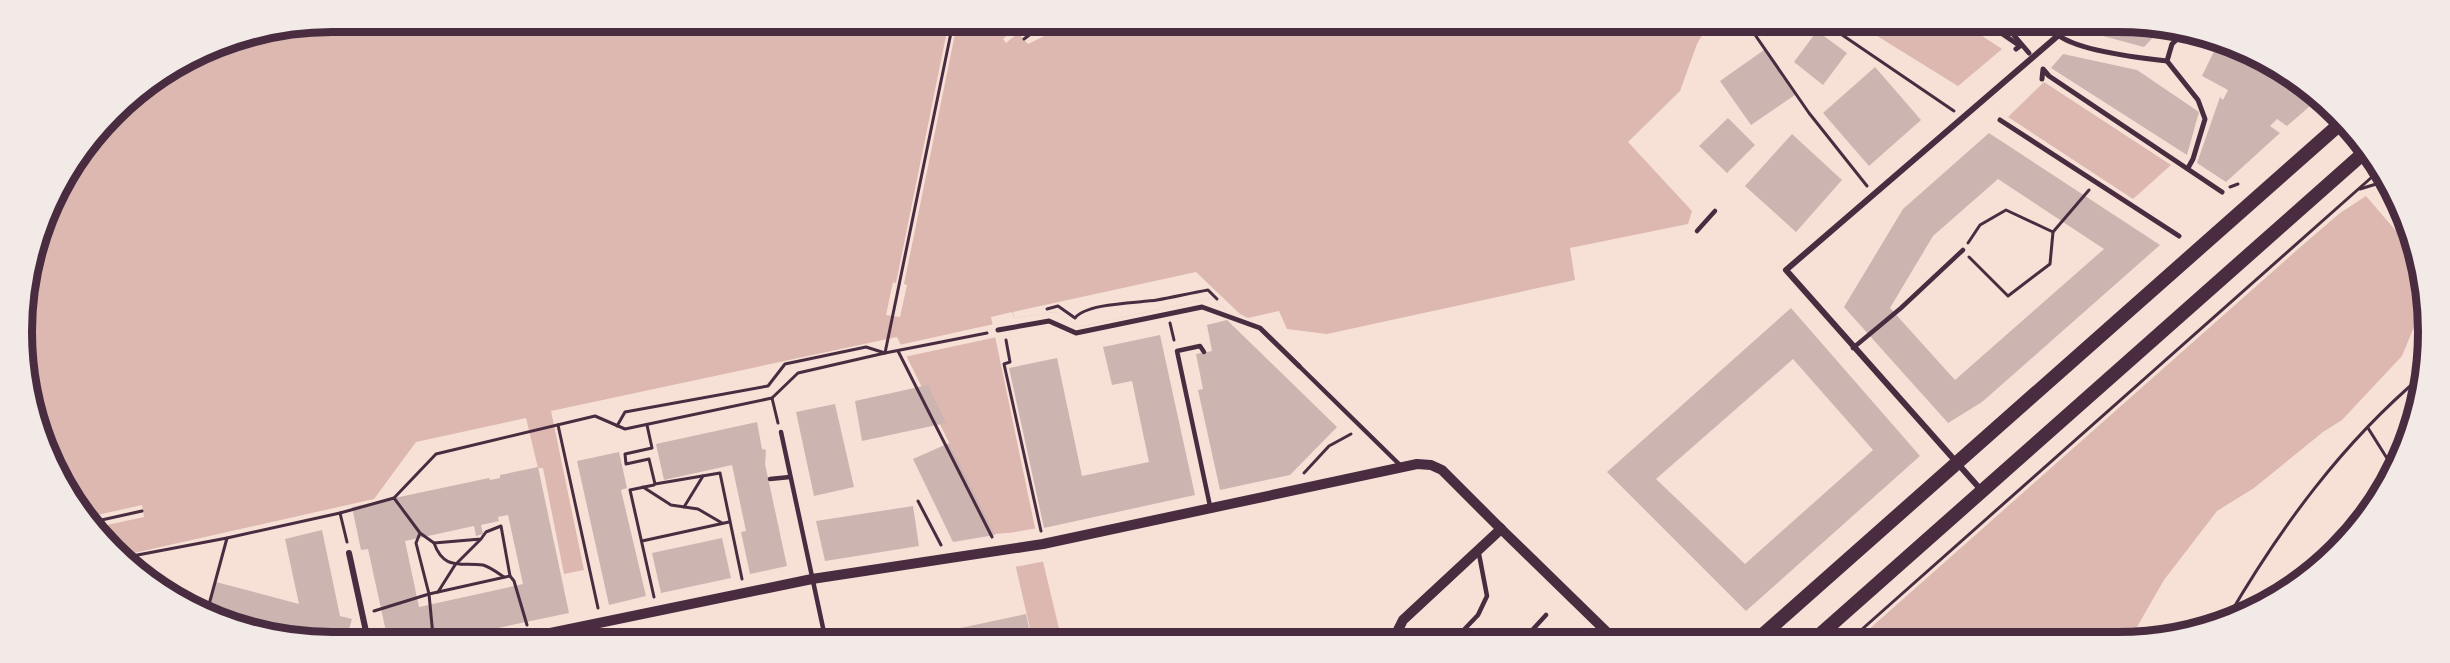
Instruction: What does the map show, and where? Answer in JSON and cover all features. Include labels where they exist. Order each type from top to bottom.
[{"type":"highway","points":[[1766,632],[2337,126]]},
{"type":"highway","points":[[1823,632],[2361,155]]},
{"type":"street","points":[[1999,32],[2028,52],[2011,32]]},
{"type":"street","points":[[1982,491],[1786,270],[2062,32]]},
{"type":"street","points":[[2058,35],[2067,42],[2124,55],[2167,61],[2198,100],[2205,119],[2188,168]]},
{"type":"street","points":[[2167,61],[2172,44],[2179,38]]},
{"type":"street","points":[[2042,79],[2043,69],[2049,76],[2222,192]]},
{"type":"street","points":[[2000,120],[2179,236]]},
{"type":"street","points":[[1001,330],[1049,321],[1076,333],[1202,307],[1260,328],[1299,366]]},
{"type":"street","points":[[555,632],[744,591],[1006,550],[1042,538],[1211,509],[1402,467],[1426,464],[1436,467],[1607,632]]},
{"type":"street","points":[[1397,632],[1403,620],[1500,528]]},
{"type":"street","points":[[349,553],[366,632]]},
{"type":"lane","points":[[1697,231],[1715,211]]},
{"type":"lane","points":[[1853,348],[1901,308],[1962,250]]},
{"type":"lane","points":[[1204,352],[1200,346],[1176,351],[1211,509]]},
{"type":"lane","points":[[1299,366],[1402,467]]},
{"type":"lane","points":[[781,432],[824,632]]},
{"type":"lane","points":[[770,480],[790,477]]},
{"type":"lane","points":[[1462,632],[1478,615],[1487,596],[1478,555],[1481,548]]},
{"type":"lane","points":[[1530,632],[1546,615]]},
{"type":"path","points":[[885,354],[950,32]]},
{"type":"path","points":[[1024,39],[1031,32]]},
{"type":"path","points":[[1753,32],[1809,113],[1874,195]]},
{"type":"path","points":[[1838,32],[1964,118]]},
{"type":"path","points":[[1859,632],[2374,175]]},
{"type":"path","points":[[2054,232],[2006,210],[1980,225],[1962,250],[2008,296],[2050,264],[2054,232],[2096,182]]},
{"type":"path","points":[[2358,189],[2379,183]]},
{"type":"path","points":[[1075,318],[1078,313]]},
{"type":"path","points":[[1168,314],[1176,351]]},
{"type":"path","points":[[133,556],[340,513],[394,498],[436,454],[595,416],[625,429],[772,398],[798,373],[1001,330],[1010,363],[1004,364],[1042,538]]},
{"type":"path","points":[[617,426],[625,412],[768,386],[785,364],[866,347],[885,354]]},
{"type":"path","points":[[898,351],[993,540]]},
{"type":"path","points":[[2235,608],[2280,534],[2310,492],[2368,428],[2414,382]]},
{"type":"path","points":[[772,398],[781,432]]},
{"type":"path","points":[[558,425],[597,606]]},
{"type":"path","points":[[647,425],[652,448],[625,454],[626,464],[649,459],[655,484]]},
{"type":"path","points":[[1300,477],[1329,446],[1362,428]]},
{"type":"path","points":[[2368,428],[2389,462]]},
{"type":"path","points":[[657,611],[630,490],[655,484],[720,473],[744,591]]},
{"type":"path","points":[[684,507],[703,476]]},
{"type":"path","points":[[642,487],[671,505],[698,509],[722,523]]},
{"type":"path","points":[[394,498],[420,533],[434,543],[437,553],[455,565],[486,566],[504,578]]},
{"type":"path","points":[[918,501],[942,547]]},
{"type":"path","points":[[99,521],[142,511]]},
{"type":"path","points":[[340,513],[349,553]]},
{"type":"path","points":[[642,541],[729,522]]},
{"type":"path","points":[[438,592],[455,565],[486,532],[501,526],[510,576],[514,581],[527,626]]},
{"type":"path","points":[[420,533],[416,543],[429,594],[433,632]]},
{"type":"path","points":[[209,605],[227,538]]},
{"type":"path","points":[[434,543],[481,539]]},
{"type":"path","points":[[362,613],[429,594],[510,576]]},
{"type":"shaded area","points":[[312,32],[1011,32],[1003,39],[1006,43],[1018,33],[1028,44],[1053,32],[1704,32],[1697,44],[1680,91],[1628,142],[1692,211],[1688,224],[1570,248],[1575,280],[1327,334],[1287,329],[1279,311],[1248,318],[1240,314],[1234,316],[1211,298],[1078,327],[1055,312],[1014,318],[1012,312],[991,317],[1035,528],[1060,632],[1031,632],[1008,533],[994,534],[897,337],[551,411],[584,570],[564,574],[543,468],[538,468],[526,418],[416,442],[374,499],[130,554],[93,514],[82,498],[62,464],[47,428],[34,371],[32,312],[37,273],[47,235],[62,199],[93,149],[119,119],[149,93],[181,72],[235,47],[273,37]]},
{"type":"shaded area","points":[[1871,32],[1993,32],[2010,43],[2044,82],[2171,165],[2133,199],[2008,117]]},
{"type":"shaded area","points":[[2366,196],[2405,241],[2413,273],[2418,317],[2402,356],[2342,420],[2323,432],[2254,488],[2217,511],[2164,580],[2135,631],[1866,632],[2297,250],[2340,213]]},
{"type":"pier","points":[[947,32],[955,32],[904,284],[907,285],[900,317],[886,315],[893,282],[896,283]]},
{"type":"pier","points":[[1976,32],[1993,32],[2010,43],[2044,82],[2008,117],[1957,87],[2002,49]]},
{"type":"pier","points":[[1196,272],[1240,314],[1234,316],[1211,298],[1078,327],[1055,312],[1014,318],[1013,312]]},
{"type":"pier","points":[[994,324],[997,337],[904,357],[899,345]]},
{"type":"pier","points":[[142,505],[144,517],[103,526],[94,516]]},
{"type":"pier","points":[[1038,528],[1046,561],[1014,567],[1006,536],[1003,534]]},
{"type":"building","points":[[1816,32],[1847,53],[1823,85],[1794,62]]},
{"type":"building","points":[[2088,32],[2156,34],[2144,47]]},
{"type":"building","points":[[2216,47],[2251,62],[2285,82],[2313,103],[2287,126],[2277,119],[2270,126],[2280,133],[2226,182],[2197,163],[2220,97],[2223,100],[2228,90],[2202,76]]},
{"type":"building","points":[[1764,50],[1795,95],[1751,125],[1720,81]]},
{"type":"building","points":[[2063,54],[2137,70],[2199,112],[2187,155],[2051,68]]},
{"type":"building","points":[[1875,67],[1921,120],[1869,166],[1823,113]]},
{"type":"building","points":[[1728,118],[1755,145],[1727,173],[1699,146]]},
{"type":"building","points":[[1989,133],[2160,245],[1982,402],[1948,423],[1844,307],[1903,209]],"holes":[[[1998,179],[2104,249],[1955,380],[1890,308],[1933,236]]]},
{"type":"building","points":[[1792,134],[1842,180],[1796,232],[1745,186]]},
{"type":"building","points":[[1791,308],[1920,456],[1746,611],[1607,472]],"holes":[[[1793,359],[1873,450],[1745,564],[1656,479]]]},
{"type":"building","points":[[1227,320],[1337,427],[1290,475],[1220,490],[1198,390],[1203,389],[1196,354],[1212,351],[1207,325]]},
{"type":"building","points":[[1160,335],[1195,495],[1044,528],[1009,368],[1057,358],[1082,476],[1149,462],[1132,381],[1112,385],[1103,347]]},
{"type":"building","points":[[928,385],[946,423],[862,441],[855,401]]},
{"type":"building","points":[[835,404],[854,487],[814,496],[796,412]]},
{"type":"building","points":[[757,422],[762,449],[766,450],[765,464],[787,566],[750,574],[741,532],[746,531],[732,465],[664,480],[656,444]]},
{"type":"building","points":[[949,443],[995,535],[953,542],[913,459]]},
{"type":"building","points":[[619,452],[627,488],[621,490],[646,596],[609,605],[577,461]]},
{"type":"building","points":[[538,467],[569,613],[479,632],[386,632],[368,549],[361,550],[352,507],[489,478],[490,480],[500,478],[500,475]],"holes":[[[508,515],[523,584],[419,607],[405,541],[474,526],[476,536],[483,534],[481,525],[499,521],[498,517]]]},
{"type":"building","points":[[913,506],[919,546],[825,561],[816,521]]},
{"type":"building","points":[[322,530],[340,616],[352,619],[348,632],[312,631],[273,626],[235,616],[210,606],[216,582],[299,604],[285,539]]},
{"type":"building","points":[[722,538],[731,578],[661,593],[652,553]]},
{"type":"building","points":[[1026,614],[1030,632],[942,632]]}]
